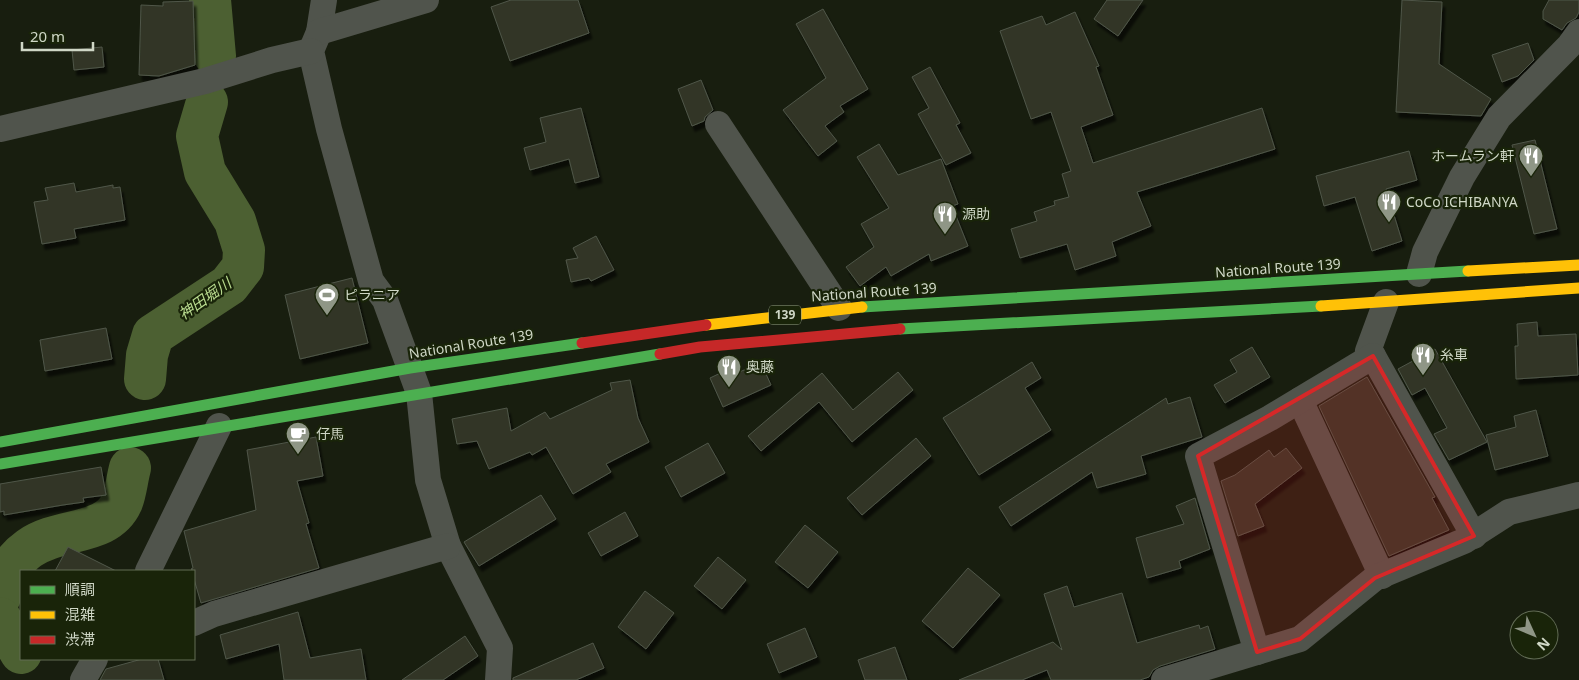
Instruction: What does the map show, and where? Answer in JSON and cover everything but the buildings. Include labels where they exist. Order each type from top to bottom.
[{"type":"highway","name":"National Route 139","points":[[0,442],[410,368],[839,308],[1579,265]]},
{"type":"highway","name":"139","points":[[0,464],[700,347],[921,327],[1386,302],[1579,288]]},
{"type":"street","points":[[324,0],[315,42],[329,129],[371,281],[385,300],[419,393],[428,480],[448,546],[500,648],[498,680]]},
{"type":"street","points":[[0,129],[206,81],[272,60],[426,0]]},
{"type":"street","points":[[1419,274],[1425,252],[1462,176],[1499,117],[1569,46],[1579,32]]},
{"type":"street","points":[[718,124],[839,308]]},
{"type":"street","points":[[1386,302],[1368,351],[1373,356],[1474,536]]},
{"type":"street","points":[[1257,652],[1198,456],[1300,400],[1373,356]]},
{"type":"street","points":[[1300,400],[1382,576]]},
{"type":"street","points":[[148,570],[219,426]]},
{"type":"street","points":[[1164,680],[1300,639],[1375,578],[1474,536],[1508,512],[1579,495]]},
{"type":"street","points":[[195,623],[214,614],[448,546]]},
{"type":"street","points":[[83,680],[94,660]]},
{"type":"highlighted area","points":[[1373,356],[1474,536],[1375,578],[1300,639],[1257,652],[1198,456]]},
{"type":"waterway","name":"神田堀川","points":[[210,0],[215,56]]},
{"type":"waterway","name":"神田堀川","points":[[145,379],[147,355],[153,335],[229,285],[243,267],[244,250],[235,221],[205,172],[197,136],[207,102]]},
{"type":"waterway","name":"神田堀川","points":[[0,597],[10,570],[24,552],[41,542],[96,525],[111,517],[122,502],[130,468]]},
{"type":"waterway","name":"神田堀川","points":[[0,618],[20,651]]},
{"type":"traffic: fast","points":[[862,307],[1468,271]]},
{"type":"traffic: fast","points":[[900,329],[1321,306]]},
{"type":"traffic: fast","points":[[0,442],[410,368],[582,343]]},
{"type":"traffic: fast","points":[[0,464],[660,354]]},
{"type":"traffic: slow","points":[[1468,271],[1579,265]]},
{"type":"traffic: slow","points":[[1321,306],[1579,288]]},
{"type":"traffic: slow","points":[[706,325],[862,307]]},
{"type":"traffic: jam","points":[[582,343],[706,325]]},
{"type":"traffic: jam","points":[[660,354],[700,347],[900,329]]},
{"type":"place","name":"ホームラン軒","points":[[1531,177]]},
{"type":"place","name":"CoCo ICHIBANYA","points":[[1389,223]]},
{"type":"place","name":"源助","points":[[945,235]]},
{"type":"place","name":"ピラニア","points":[[327,316]]},
{"type":"place","name":"糸車","points":[[1423,376]]},
{"type":"place","name":"奥藤","points":[[729,388]]},
{"type":"place","name":"仔馬","points":[[298,455]]}]
